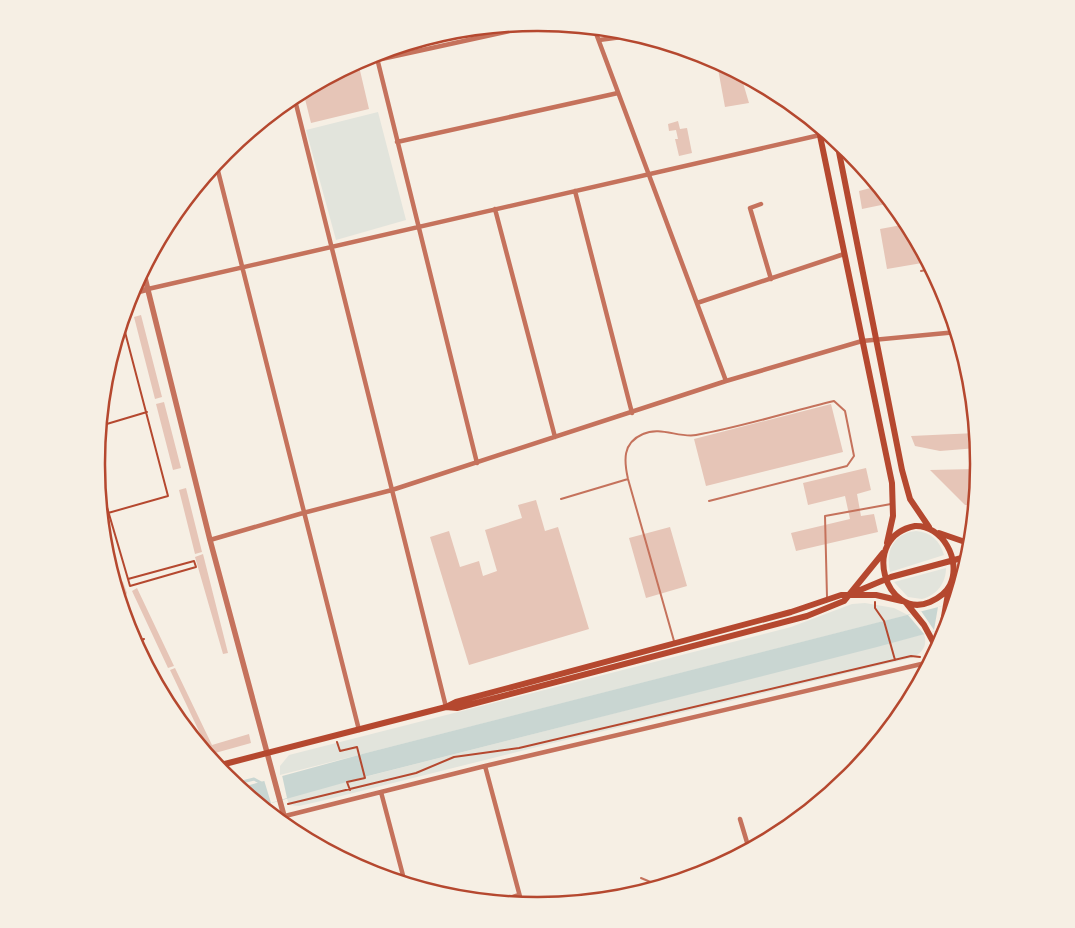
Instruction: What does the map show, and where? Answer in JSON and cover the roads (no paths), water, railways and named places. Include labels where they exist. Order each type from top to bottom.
[{"type":"main road","points":[[446,707],[457,708],[798,619],[844,601],[883,553],[892,527],[894,504],[892,483],[820,137]]},
{"type":"main road","points":[[839,154],[908,492],[918,514],[929,527],[937,532],[963,541]]},
{"type":"main road","points":[[887,544],[903,529],[915,526],[929,527]]},
{"type":"main road","points":[[937,532],[946,545],[955,580]]},
{"type":"main road","points":[[883,553],[886,579],[915,613],[933,640]]},
{"type":"main road","points":[[225,764],[446,707],[456,702],[791,612],[850,594],[886,579],[960,558]]},
{"type":"main road","points":[[940,597],[952,587]]},
{"type":"main road","points":[[850,594],[876,595],[922,604],[940,597],[952,588]]},
{"type":"main road","points":[[945,608],[948,592]]},
{"type":"main road","points":[[946,603],[949,598]]},
{"type":"street","points":[[390,57],[501,33]]},
{"type":"street","points":[[597,36],[726,381]]},
{"type":"street","points":[[599,40],[612,38]]},
{"type":"street","points":[[377,62],[478,463]]},
{"type":"street","points":[[397,142],[618,92]]},
{"type":"street","points":[[296,105],[446,707]]},
{"type":"street","points":[[141,291],[819,135]]},
{"type":"street","points":[[218,172],[359,730]]},
{"type":"street","points":[[575,191],[632,413]]},
{"type":"street","points":[[761,204],[750,208],[771,279]]},
{"type":"street","points":[[496,208],[555,437]]},
{"type":"street","points":[[697,303],[844,254]]},
{"type":"street","points":[[146,280],[210,540],[283,814]]},
{"type":"street","points":[[210,540],[392,490],[726,381],[862,341],[876,338],[950,333]]},
{"type":"street","points":[[287,816],[485,766],[921,664]]},
{"type":"street","points":[[485,766],[519,896]]},
{"type":"street","points":[[381,792],[403,875]]},
{"type":"street","points":[[740,819],[747,843]]},
{"type":"lane","points":[[675,644],[628,479],[624,459],[627,447],[643,434],[654,431],[694,436],[834,401],[845,411],[854,456],[847,466],[709,500]]},
{"type":"lane","points":[[561,499],[628,479]]},
{"type":"lane","points":[[827,600],[825,516],[894,504]]},
{"type":"lane","points":[[641,878],[650,882]]},
{"type":"waterway","points":[[244,782],[254,779],[263,784]]}]
